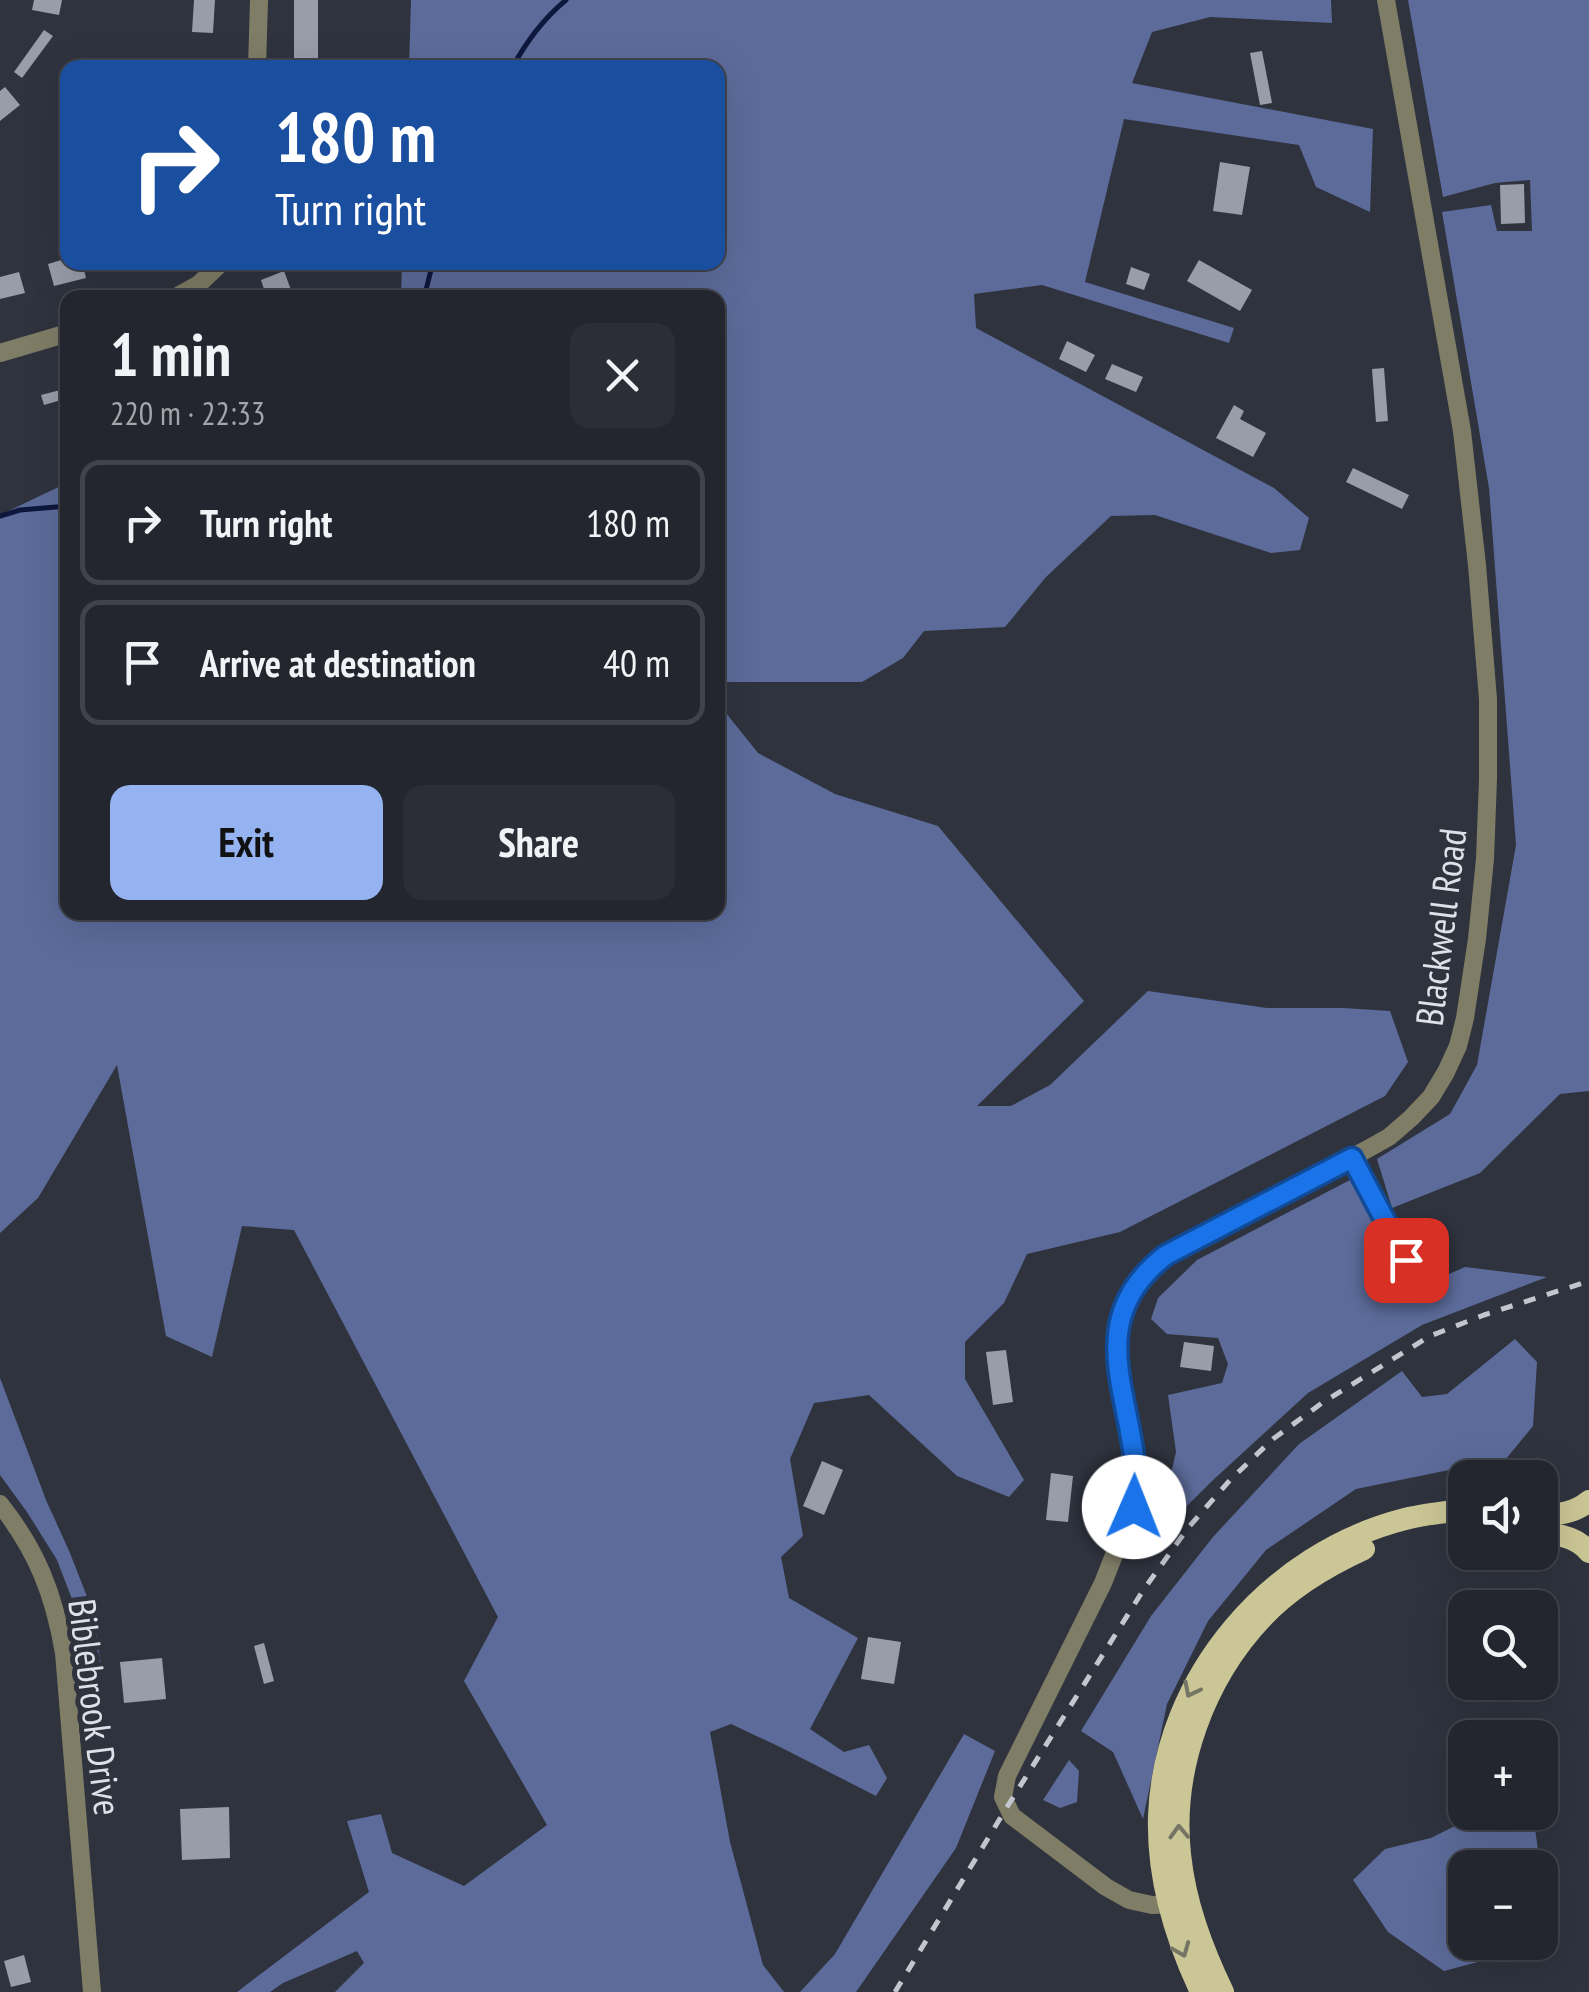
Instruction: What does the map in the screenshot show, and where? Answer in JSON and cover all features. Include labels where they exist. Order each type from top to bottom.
[{"type":"main road","points":[[1558,1512],[1575,1510],[1589,1500]]},
{"type":"main road","points":[[1223,1992],[1200,1938],[1163,1876],[1159,1814],[1174,1730],[1186,1700],[1220,1644],[1268,1592],[1295,1570],[1325,1550],[1363,1533],[1406,1518],[1448,1512]]},
{"type":"main road","points":[[1201,1992],[1177,1938],[1178,1818],[1189,1746],[1206,1702],[1248,1634],[1316,1574],[1394,1537],[1448,1527]]},
{"type":"main road","points":[[1558,1535],[1589,1552]]},
{"type":"street","points":[[257,60],[258,0]]},
{"type":"street","name":"Blackwell Road","points":[[1179,1904],[1130,1900],[1106,1887],[1012,1816],[1003,1796],[1004,1786],[1103,1582],[1134,1507],[1136,1472],[1116,1354],[1122,1315],[1129,1296],[1151,1266],[1166,1255],[1352,1158],[1412,1118],[1431,1097],[1458,1046],[1477,939],[1485,859],[1488,699],[1477,565],[1462,431],[1386,0]]},
{"type":"street","points":[[0,353],[60,335]]},
{"type":"street","points":[[1352,1158],[1406,1260]]},
{"type":"street","name":"Biblebrook Drive","points":[[0,1504],[32,1550],[48,1583],[58,1618],[92,1992]]},
{"type":"shaded area","points":[[411,0],[1331,0],[1332,23],[1210,17],[1152,32],[1132,83],[1373,129],[1370,212],[1316,187],[1299,145],[1124,119],[1085,282],[1234,328],[1229,343],[1042,285],[974,294],[976,328],[1274,488],[1309,518],[1300,550],[1271,553],[1155,515],[1111,516],[1046,577],[1005,627],[924,631],[903,658],[862,682],[725,682],[725,290],[401,290],[402,270],[725,270],[725,60],[409,60]]},
{"type":"shaded area","points":[[1408,0],[1589,0],[1589,1091],[1560,1094],[1480,1173],[1392,1208],[1377,1159],[1450,1114],[1477,1065],[1516,845],[1489,488],[1442,212],[1491,205],[1497,231],[1532,231],[1530,180],[1495,183],[1443,197]]},
{"type":"shaded area","points":[[60,486],[60,920],[725,920],[725,712],[758,753],[835,794],[938,826],[1084,1001],[977,1106],[1011,1106],[1050,1085],[1148,991],[1267,1008],[1390,1011],[1408,1062],[1385,1096],[1120,1232],[1027,1254],[1004,1303],[965,1342],[965,1379],[1024,1480],[1009,1497],[957,1476],[869,1395],[814,1403],[790,1459],[803,1536],[781,1557],[789,1598],[858,1638],[810,1729],[844,1752],[869,1745],[887,1778],[876,1796],[731,1724],[710,1732],[730,1842],[763,1965],[784,1992],[335,1992],[364,1963],[357,1951],[270,1992],[237,1992],[369,1892],[347,1821],[381,1814],[392,1853],[464,1886],[547,1825],[464,1681],[498,1617],[294,1230],[242,1226],[212,1357],[166,1336],[117,1065],[38,1198],[0,1233],[0,515]]},
{"type":"shaded area","points":[[1352,1179],[1408,1292],[1465,1267],[1547,1277],[1422,1325],[1308,1393],[1149,1544],[1163,1507],[1176,1452],[1168,1395],[1222,1383],[1228,1364],[1218,1338],[1167,1334],[1151,1319],[1158,1298],[1197,1260]]},
{"type":"shaded area","points":[[1515,1339],[1537,1362],[1533,1426],[1505,1460],[1448,1460],[1448,1470],[1356,1489],[1266,1550],[1208,1621],[1167,1704],[1143,1819],[1113,1752],[1081,1731],[1151,1616],[1213,1537],[1299,1444],[1402,1371],[1422,1397],[1447,1394]]},
{"type":"shaded area","points":[[0,1378],[93,1612],[101,1664],[86,1667],[77,1612],[57,1560],[0,1475]]},
{"type":"shaded area","points":[[964,1734],[995,1751],[956,1848],[856,1992],[800,1992],[835,1954]]},
{"type":"shaded area","points":[[1069,1760],[1079,1771],[1077,1802],[1060,1808],[1043,1800]]},
{"type":"shaded area","points":[[1448,1830],[1535,1830],[1538,1850],[1448,1850],[1448,1960],[1485,1960],[1444,1971],[1388,1932],[1353,1880],[1385,1849],[1431,1838]]},
{"type":"building","points":[[34,0],[62,0],[59,15],[32,10]]},
{"type":"building","points":[[194,0],[215,0],[213,33],[192,32]]},
{"type":"building","points":[[294,0],[318,0],[318,58],[294,58]]},
{"type":"building","points":[[44,30],[53,36],[22,78],[14,72]]},
{"type":"building","points":[[1262,51],[1272,103],[1260,105],[1250,53]]},
{"type":"building","points":[[5,87],[20,105],[0,121],[0,91]]},
{"type":"building","points":[[1220,162],[1250,167],[1242,215],[1213,211]]},
{"type":"building","points":[[1524,184],[1525,223],[1501,224],[1500,185]]},
{"type":"building","points":[[60,260],[60,270],[84,270],[86,278],[54,286],[48,264]]},
{"type":"building","points":[[1199,260],[1252,290],[1240,311],[1187,281]]},
{"type":"building","points":[[1131,267],[1150,274],[1144,290],[1126,284]]},
{"type":"building","points":[[284,271],[291,290],[264,290],[261,280]]},
{"type":"building","points":[[19,272],[25,293],[0,299],[0,277]]},
{"type":"building","points":[[1067,341],[1095,355],[1086,372],[1059,359]]},
{"type":"building","points":[[1112,364],[1143,377],[1136,392],[1105,379]]},
{"type":"building","points":[[1384,368],[1388,421],[1376,422],[1372,369]]},
{"type":"building","points":[[60,390],[60,400],[44,405],[41,395]]},
{"type":"building","points":[[1234,405],[1244,411],[1240,419],[1266,433],[1253,457],[1216,438]]},
{"type":"building","points":[[1353,468],[1409,495],[1402,509],[1346,482]]},
{"type":"building","points":[[1184,1342],[1214,1346],[1211,1371],[1180,1367]]},
{"type":"building","points":[[1006,1350],[1013,1402],[993,1405],[986,1352]]},
{"type":"building","points":[[822,1461],[843,1470],[824,1515],[803,1506]]},
{"type":"building","points":[[1051,1473],[1073,1476],[1068,1522],[1046,1520]]},
{"type":"building","points":[[868,1637],[901,1642],[894,1684],[861,1679]]},
{"type":"building","points":[[264,1643],[274,1681],[264,1684],[254,1646]]},
{"type":"building","points":[[162,1658],[166,1699],[124,1703],[120,1662]]},
{"type":"building","points":[[229,1807],[230,1858],[182,1860],[180,1809]]},
{"type":"building","points":[[24,1955],[31,1982],[11,1987],[4,1961]]},
{"type":"waterway","points":[[517,60],[536,31],[566,0]]},
{"type":"waterway","points":[[426,290],[431,270]]},
{"type":"waterway","points":[[0,516],[60,507]]},
{"type":"railway","points":[[895,1992],[1144,1589],[1188,1528],[1230,1480],[1273,1439],[1322,1403],[1430,1336],[1589,1281]]},
{"type":"route","points":[[1134,1507],[1136,1472],[1116,1354],[1129,1296],[1151,1266],[1352,1158],[1406,1260]]}]
